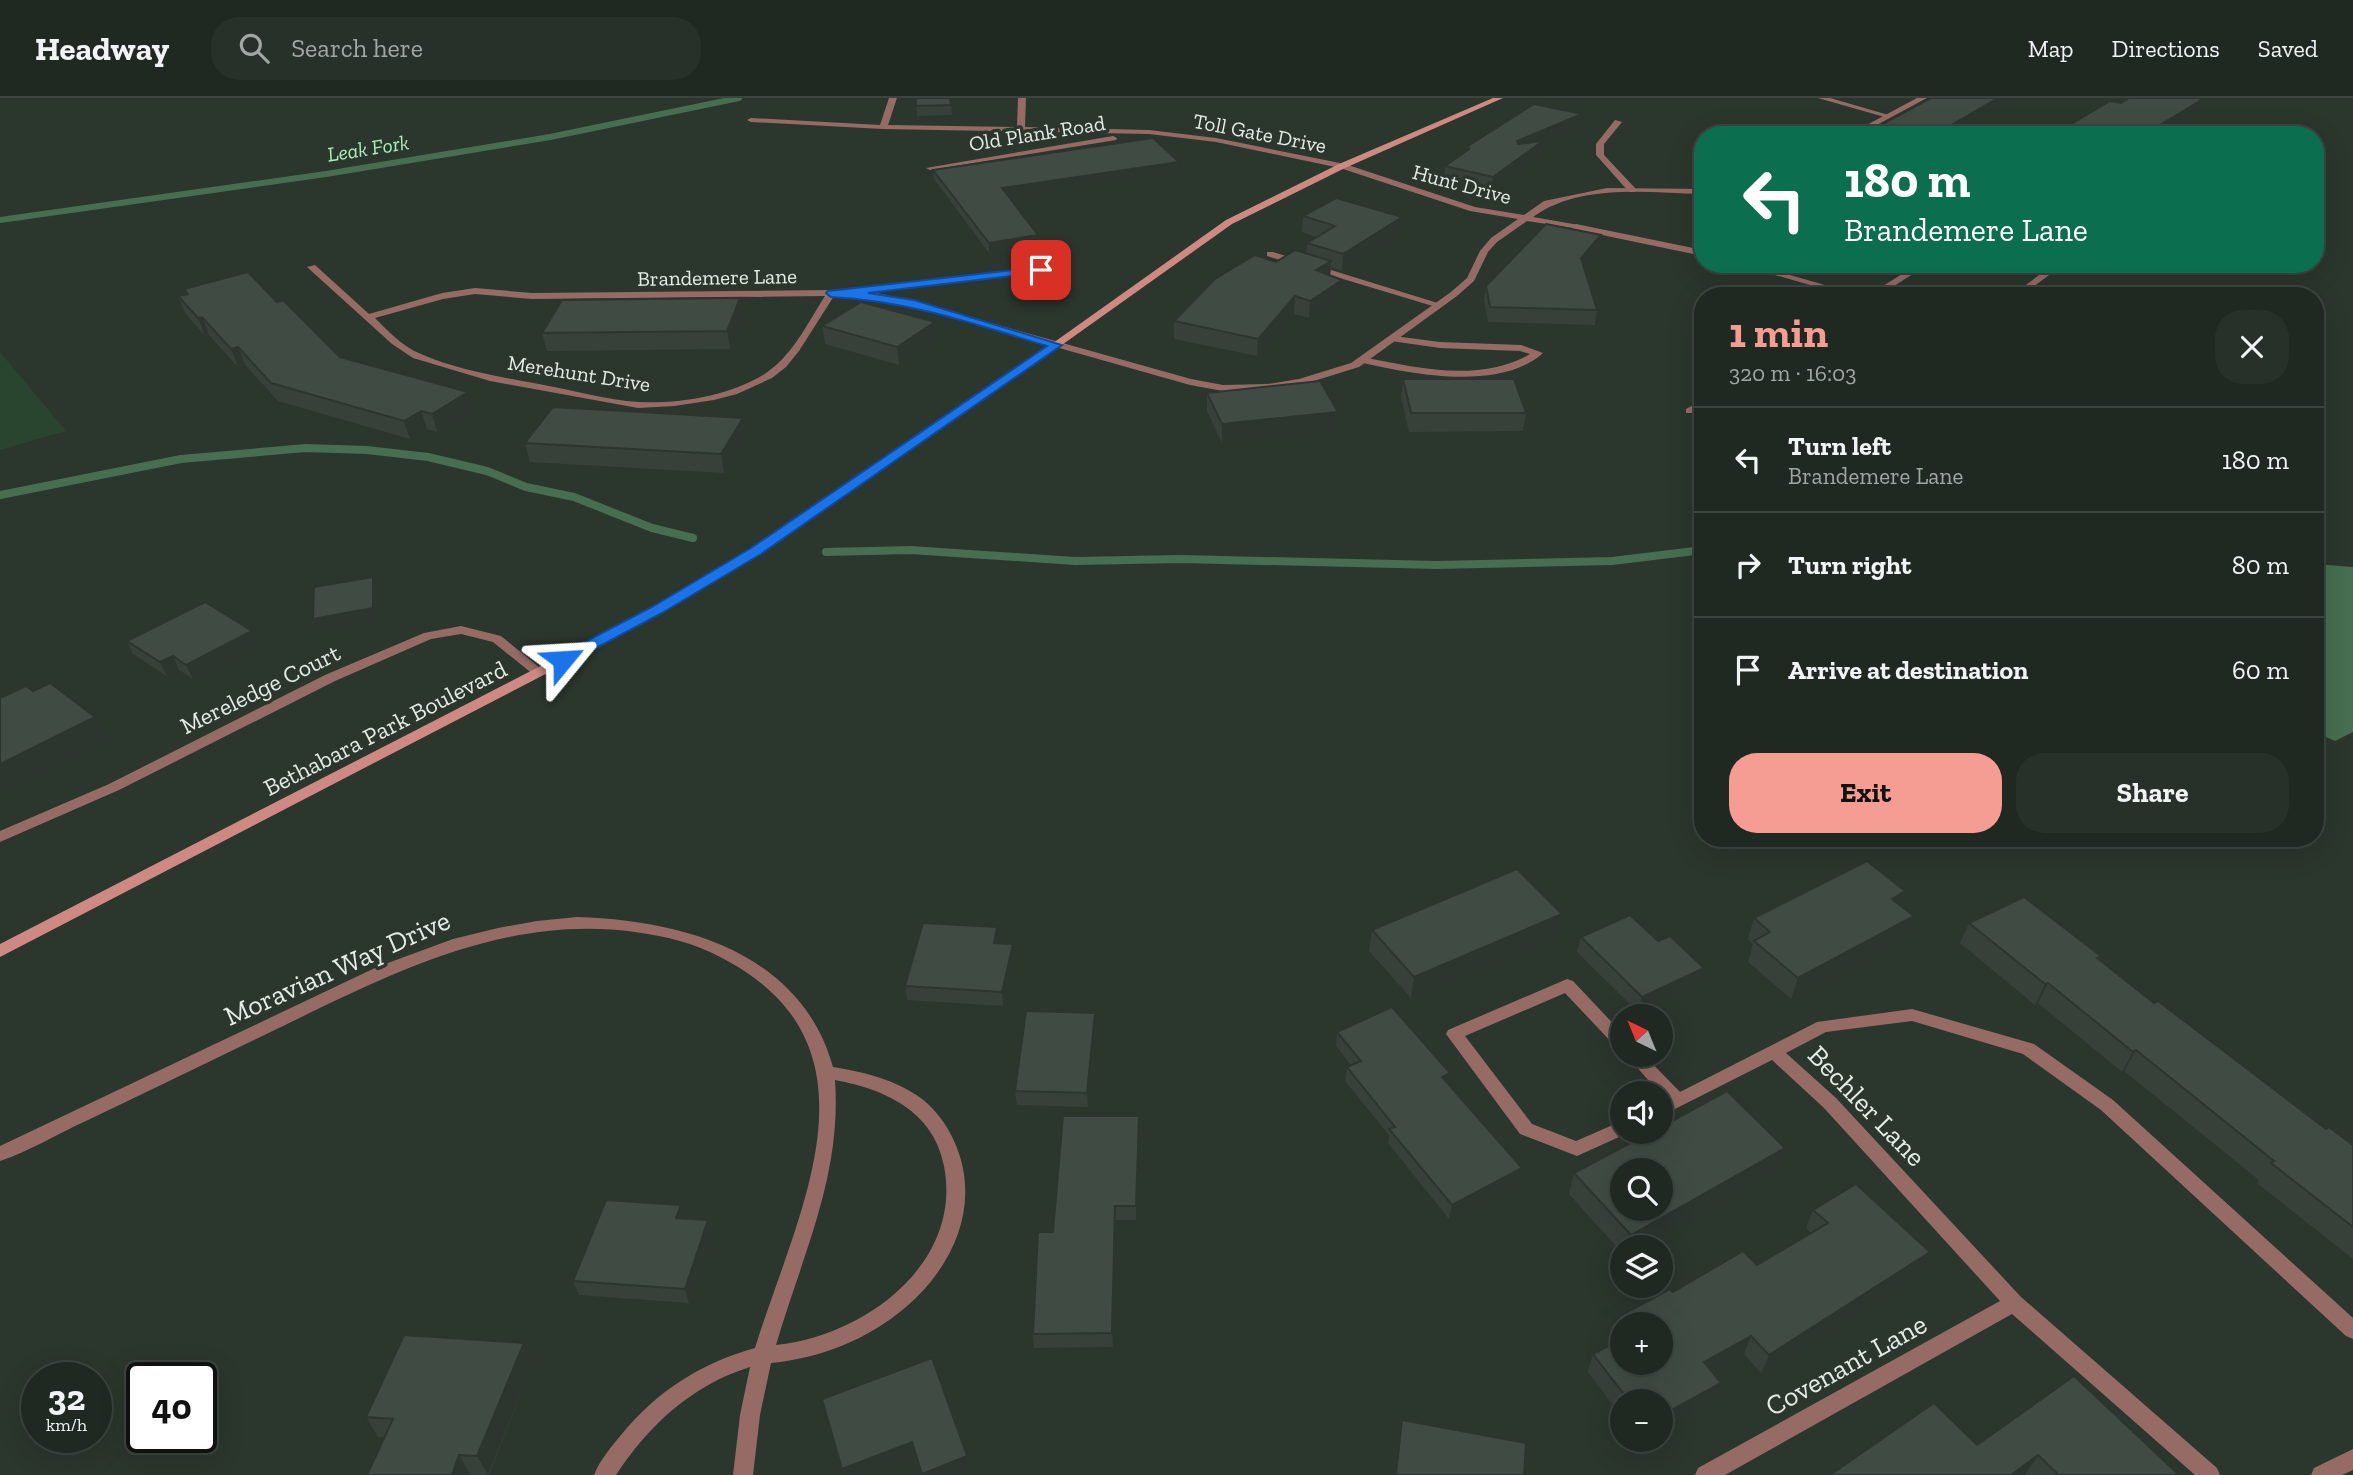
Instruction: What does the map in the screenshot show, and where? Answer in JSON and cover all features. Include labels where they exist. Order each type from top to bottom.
[{"type":"street","points":[[883,127],[893,98]]},
{"type":"street","name":"Old Plank Road","points":[[1021,98],[1021,130]]},
{"type":"street","name":"Bethabara Park Boulevard","points":[[0,951],[634,623],[756,551],[1056,345],[1229,222],[1342,166],[1499,98]]},
{"type":"street","points":[[1822,98],[1888,116]]},
{"type":"street","points":[[1870,126],[1923,98]]},
{"type":"street","name":"Toll Gate Drive","points":[[751,120],[883,127],[1149,132],[1237,143],[1342,166]]},
{"type":"street","points":[[1618,122],[1600,144],[1600,155],[1632,190]]},
{"type":"street","name":"Old Plank Road","points":[[930,168],[1149,132]]},
{"type":"street","name":"Hunt Drive","points":[[1342,166],[1448,202],[1694,251]]},
{"type":"street","name":"Brandemere Lane","points":[[369,317],[442,296],[485,290],[532,296],[831,293],[877,296],[1190,382],[1234,388],[1300,382],[1329,375],[1363,360],[1394,339],[1471,279],[1484,251],[1494,240],[1546,203],[1589,192],[1694,192]]},
{"type":"street","points":[[1270,254],[1439,305]]},
{"type":"street","name":"Merehunt Drive","points":[[312,267],[395,342],[416,356],[490,378],[606,401],[661,405],[708,398],[759,380],[781,366],[831,293]]},
{"type":"street","points":[[831,293],[1041,270]]},
{"type":"street","points":[[1774,273],[1825,287]]},
{"type":"street","points":[[1886,287],[1910,273]]},
{"type":"street","points":[[2028,287],[2047,273]]},
{"type":"street","points":[[1363,360],[1413,371],[1497,372],[1526,363],[1538,353],[1521,348],[1440,345],[1394,339]]},
{"type":"street","points":[[1690,411],[1694,409]]},
{"type":"street","name":"Mereledge Court","points":[[0,837],[114,787],[330,678],[428,636],[461,630],[497,639],[539,672]]},
{"type":"street","name":"Moravian Way Drive","points":[[0,1153],[383,971],[421,954],[474,937],[526,927],[580,922],[628,924],[674,932],[715,947],[754,968],[786,997],[811,1033],[826,1072],[828,1114],[821,1173],[763,1355],[745,1447],[743,1475]]},
{"type":"street","points":[[1610,1030],[1567,985],[1454,1034],[1526,1129],[1577,1149],[1610,1134]]},
{"type":"street","name":"Bechler Lane","points":[[2210,1475],[2014,1303],[1830,1103],[1775,1053],[1823,1026],[1912,1015],[2028,1049],[2107,1105],[2353,1330]]},
{"type":"street","points":[[1673,1102],[1775,1053]]},
{"type":"street","points":[[1646,1068],[1677,1100]]},
{"type":"street","points":[[604,1475],[623,1445],[658,1408],[704,1377],[763,1355],[823,1345],[856,1333],[897,1306],[928,1273],[948,1238],[957,1205],[957,1170],[946,1139],[926,1112],[898,1092],[867,1079],[826,1072]]},
{"type":"street","name":"Covenant Lane","points":[[1705,1475],[2014,1303]]},
{"type":"street","points":[[2321,1475],[2353,1459]]},
{"type":"shaded area","points":[[0,352],[66,431],[0,450]]},
{"type":"shaded area","points":[[2324,565],[2353,567],[2353,732],[2335,741],[2324,736]]},
{"type":"building","points":[[916,98],[950,98],[951,105],[916,106]]},
{"type":"building","points":[[1931,98],[1998,98],[1950,126],[1879,126]]},
{"type":"building","points":[[2129,98],[2203,99],[2158,126],[2068,126],[2110,101],[2121,103]]},
{"type":"building","points":[[1534,104],[1582,114],[1517,141],[1518,144],[1543,141],[1493,177],[1445,166],[1469,149],[1468,146]]},
{"type":"building","points":[[1153,138],[1179,162],[1002,188],[1038,235],[989,243],[933,170]]},
{"type":"building","points":[[1336,198],[1402,217],[1343,254],[1307,243],[1335,226],[1303,216]]},
{"type":"building","points":[[1546,224],[1601,235],[1581,258],[1597,310],[1490,307],[1486,286]]},
{"type":"building","points":[[1295,250],[1331,261],[1316,270],[1342,280],[1310,301],[1295,296],[1258,339],[1174,321],[1215,279],[1255,255],[1276,262]]},
{"type":"building","points":[[248,272],[277,302],[283,300],[340,357],[468,392],[432,414],[421,411],[404,421],[271,383],[238,347],[231,349],[202,317],[198,318],[178,296],[188,294],[184,289]]},
{"type":"building","points":[[740,298],[727,331],[542,333],[562,300]]},
{"type":"building","points":[[861,302],[935,322],[897,347],[822,326]]},
{"type":"building","points":[[1403,379],[1514,379],[1526,413],[1411,413]]},
{"type":"building","points":[[1320,381],[1338,412],[1222,424],[1207,393]]},
{"type":"building","points":[[553,407],[743,418],[721,454],[525,443]]},
{"type":"building","points":[[373,577],[373,608],[313,619],[314,587]]},
{"type":"building","points":[[205,602],[252,631],[186,665],[173,656],[160,662],[127,641]]},
{"type":"building","points":[[50,683],[95,717],[0,764],[0,698],[26,686],[33,691]]},
{"type":"building","points":[[1867,861],[1905,891],[1892,899],[1914,916],[1798,978],[1754,941],[1770,932],[1754,918]]},
{"type":"building","points":[[1517,869],[1562,914],[1414,977],[1372,930]]},
{"type":"building","points":[[2024,897],[2101,956],[2097,958],[2154,1003],[2158,1001],[2326,1129],[2329,1127],[2353,1145],[2353,1227],[2271,1163],[2274,1161],[2136,1050],[2133,1052],[1969,923]]},
{"type":"building","points":[[1630,915],[1658,941],[1670,936],[1704,968],[1642,997],[1581,937]]},
{"type":"building","points":[[923,923],[997,927],[994,943],[1013,944],[1002,992],[905,986]]},
{"type":"building","points":[[1392,1007],[1450,1073],[1442,1077],[1522,1168],[1452,1205],[1389,1129],[1395,1127],[1347,1067],[1361,1061],[1337,1032]]},
{"type":"building","points":[[1026,1011],[1095,1013],[1087,1093],[1015,1091]]},
{"type":"building","points":[[1727,1091],[1785,1148],[1673,1211],[1673,1158],[1610,1158],[1610,1212],[1574,1173],[1628,1144],[1673,1144],[1673,1120]]},
{"type":"building","points":[[1063,1116],[1139,1116],[1136,1206],[1115,1206],[1112,1333],[1033,1334],[1038,1232],[1053,1232]]},
{"type":"building","points":[[1856,1184],[1930,1252],[1769,1355],[1751,1336],[1704,1362],[1721,1383],[1673,1409],[1673,1389],[1620,1389],[1593,1354],[1610,1345],[1610,1375],[1673,1375],[1673,1312],[1627,1312],[1653,1298],[1673,1298],[1673,1292],[1743,1251],[1757,1265],[1828,1223],[1813,1210]]},
{"type":"building","points":[[606,1200],[681,1205],[676,1218],[708,1220],[685,1289],[573,1281]]},
{"type":"building","points":[[1618,1221],[1656,1221],[1631,1235]]},
{"type":"building","points":[[404,1335],[524,1343],[477,1456],[459,1455],[452,1475],[367,1475],[393,1419],[366,1417]]},
{"type":"building","points":[[932,1358],[967,1456],[922,1474],[912,1442],[842,1469],[822,1399]]},
{"type":"building","points":[[2074,1376],[2179,1475],[2059,1475],[2038,1455],[2011,1475],[1830,1475],[1934,1403],[1977,1445]]},
{"type":"building","points":[[1402,1420],[1526,1443],[1524,1475],[1396,1475]]},
{"type":"waterway","name":"Leak Fork","points":[[0,220],[326,174],[550,137],[739,98]]},
{"type":"waterway","points":[[0,495],[181,459],[306,448],[367,450],[428,457],[487,471],[526,487],[574,497],[652,528],[693,538]]},
{"type":"waterway","points":[[826,552],[911,550],[1075,561],[1181,559],[1437,565],[1612,561],[1694,551]]},
{"type":"route","points":[[563,660],[634,623],[756,551],[1056,345],[910,303],[877,296],[831,293],[1041,270]]}]
